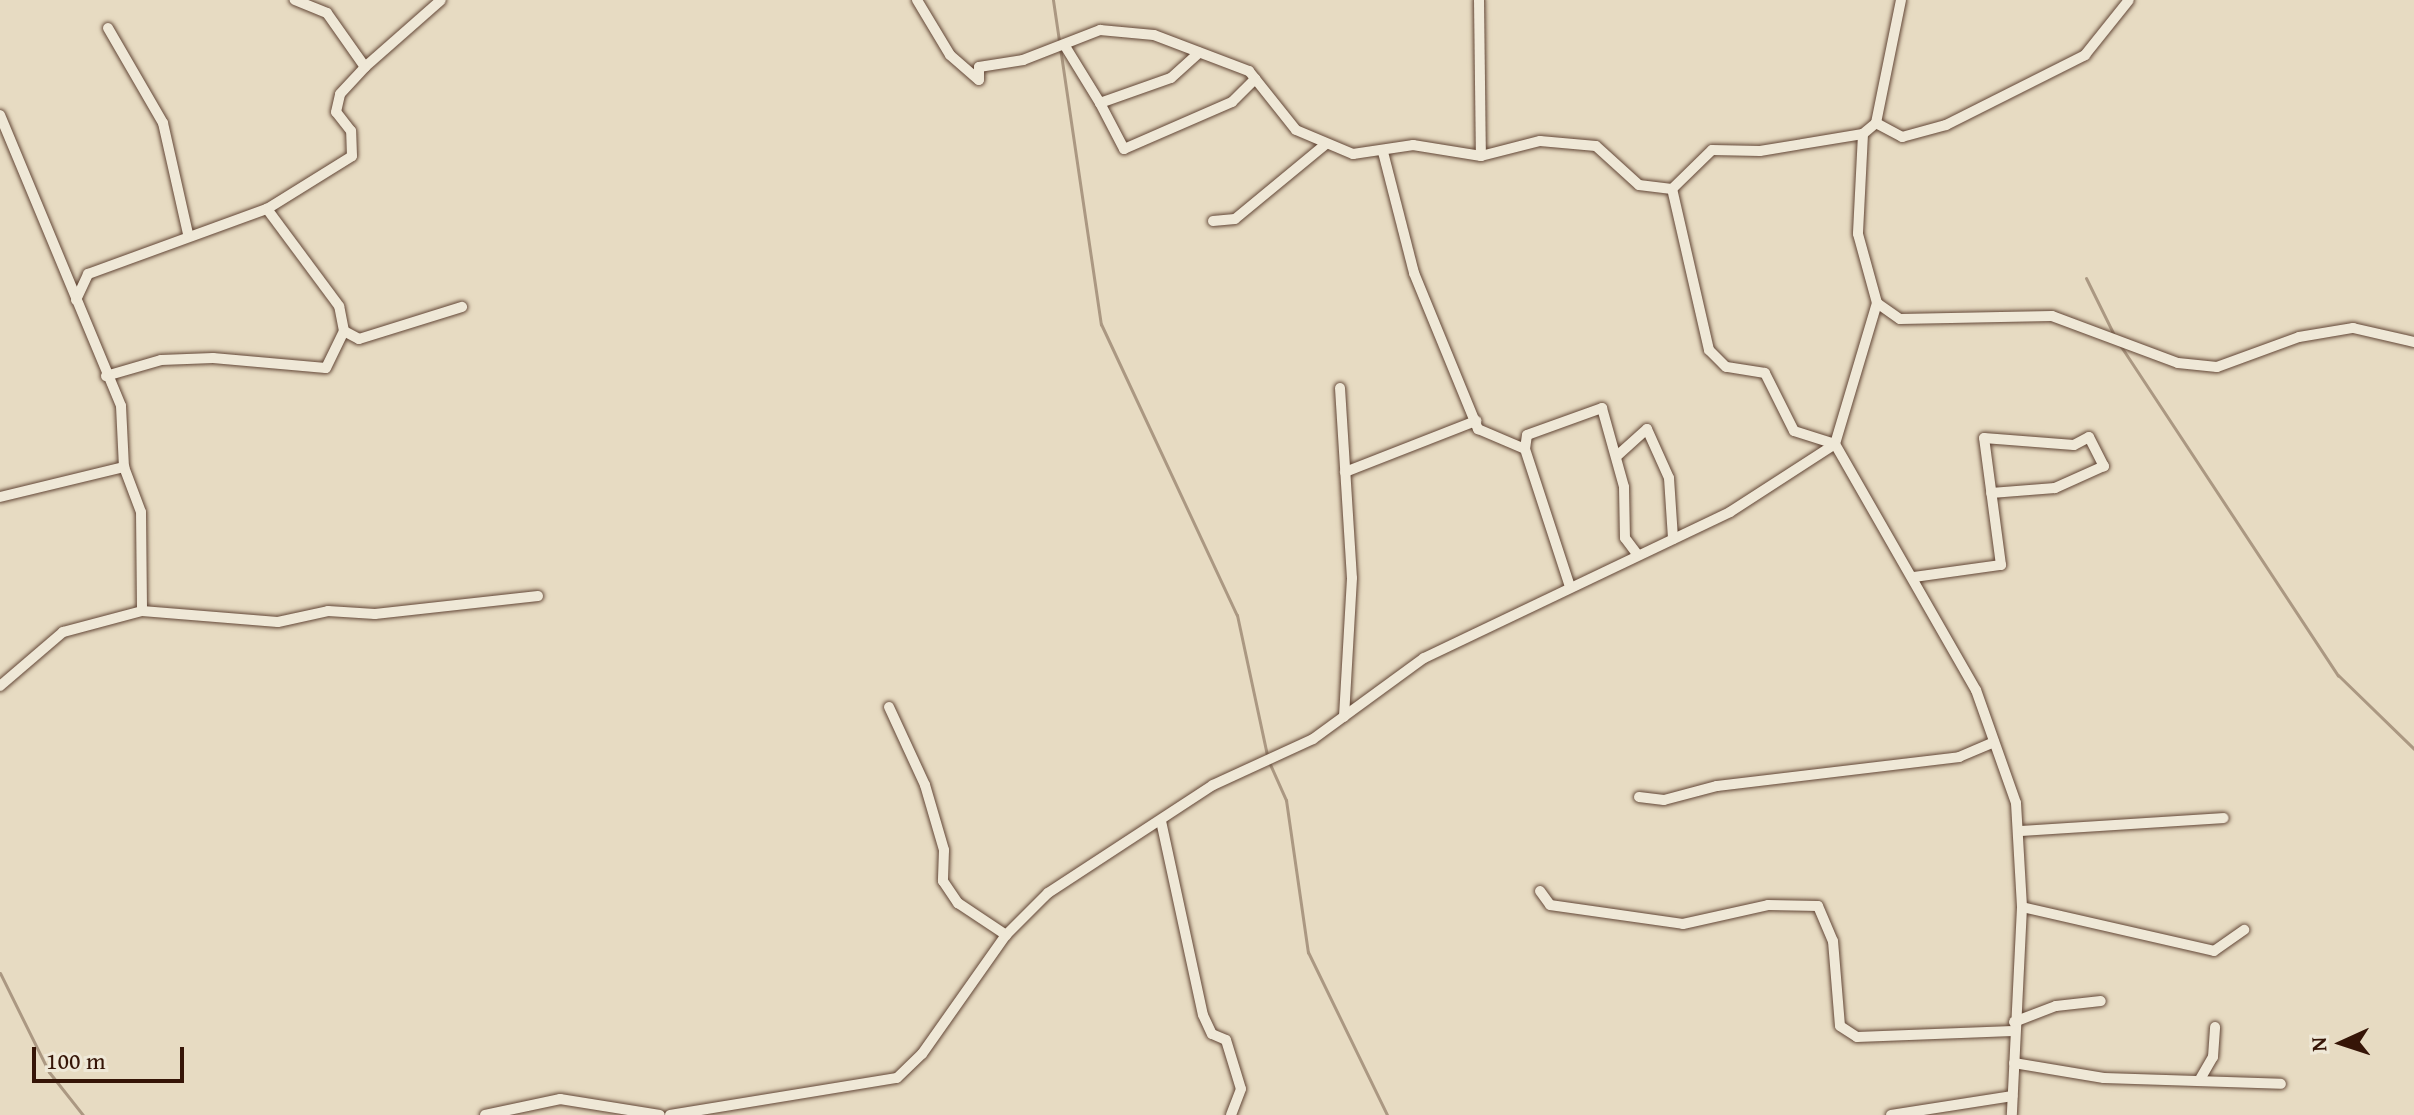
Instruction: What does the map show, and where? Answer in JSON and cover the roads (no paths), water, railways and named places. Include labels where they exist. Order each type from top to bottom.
[{"type":"street","points":[[295,0],[327,13],[365,67]]},
{"type":"street","points":[[76,300],[88,274],[188,234],[267,209],[352,156],[351,131],[336,112],[340,94],[365,67],[441,0]]},
{"type":"street","points":[[917,0],[950,55],[979,80],[979,67],[1065,46],[1110,30],[1186,42],[1199,53],[1255,79],[1296,130],[1353,154],[1383,152],[1413,145],[1481,156],[1540,141],[1596,146],[1639,185],[1672,189]]},
{"type":"street","points":[[1479,0],[1481,156]]},
{"type":"street","points":[[1672,189],[1712,150],[1760,151],[1863,134],[1876,123],[1901,0]]},
{"type":"street","points":[[1876,123],[1902,137],[1946,125],[2085,55],[2129,0]]},
{"type":"street","points":[[108,28],[163,123],[188,234]]},
{"type":"street","points":[[1065,46],[1124,149],[1232,102],[1255,79]]},
{"type":"street","points":[[1100,103],[1171,78],[1199,53]]},
{"type":"street","points":[[0,115],[121,406],[124,467],[141,512],[142,611]]},
{"type":"street","points":[[670,1115],[897,1078],[922,1054],[1006,935],[1048,893],[1213,785],[1313,739],[1424,658],[1673,539],[1835,444],[1877,303],[1858,234],[1863,134]]},
{"type":"street","points":[[1213,221],[1235,219],[1326,144]]},
{"type":"street","points":[[1383,152],[1414,273],[1476,421],[1525,449]]},
{"type":"street","points":[[1672,189],[1709,350],[1726,367],[1765,373],[1794,431],[1835,444],[1914,577],[1976,690],[2022,831],[2022,907],[2013,1027],[2012,1115]]},
{"type":"street","points":[[267,209],[327,283],[344,331],[359,339],[462,307]]},
{"type":"street","points":[[1877,303],[1900,319],[2052,316],[2178,363],[2217,367],[2299,337],[2353,328],[2414,342]]},
{"type":"street","points":[[106,376],[161,360],[213,358],[321,371],[344,331]]},
{"type":"street","points":[[1340,388],[1352,578],[1344,717]]},
{"type":"street","points":[[1570,587],[1525,449],[1527,435],[1602,408],[1618,455],[1625,538],[1638,555]]},
{"type":"street","points":[[1345,472],[1476,421]]},
{"type":"street","points":[[1618,455],[1647,429],[1669,478],[1673,539]]},
{"type":"street","points":[[1914,577],[2001,565],[1991,493],[1984,438],[2074,445],[2089,437],[2104,466],[2055,488],[1991,493]]},
{"type":"street","points":[[0,497],[124,467]]},
{"type":"street","points":[[0,686],[63,632],[142,611],[278,622],[328,611],[375,614],[538,596]]},
{"type":"street","points":[[889,707],[925,785],[944,850],[943,881],[958,903],[1006,935]]},
{"type":"street","points":[[1639,797],[1664,800],[1717,786],[1959,757],[1994,742]]},
{"type":"street","points":[[2022,831],[2224,818]]},
{"type":"street","points":[[1161,821],[1194,984],[1212,1034],[1226,1040],[1241,1089],[1231,1115]]},
{"type":"street","points":[[1540,891],[1550,905],[1683,924],[1768,905],[1818,906],[1833,941],[1840,1026],[1857,1037],[2013,1027],[2056,1006],[2101,1001]]},
{"type":"street","points":[[2022,907],[2214,951],[2244,930]]},
{"type":"street","points":[[2199,1081],[2213,1057],[2215,1027]]},
{"type":"street","points":[[2014,1063],[2104,1078],[2281,1084]]},
{"type":"street","points":[[1891,1115],[2013,1096]]},
{"type":"street","points":[[485,1115],[560,1099],[660,1115]]},
{"type":"waterway","points":[[1053,0],[1101,324],[1237,615],[1267,755]]},
{"type":"waterway","points":[[2086,278],[2114,335]]},
{"type":"waterway","points":[[2120,345],[2338,675],[2414,749]]},
{"type":"waterway","points":[[1269,762],[1286,800],[1308,952],[1387,1115]]},
{"type":"waterway","points":[[0,973],[49,1072],[83,1115]]}]
